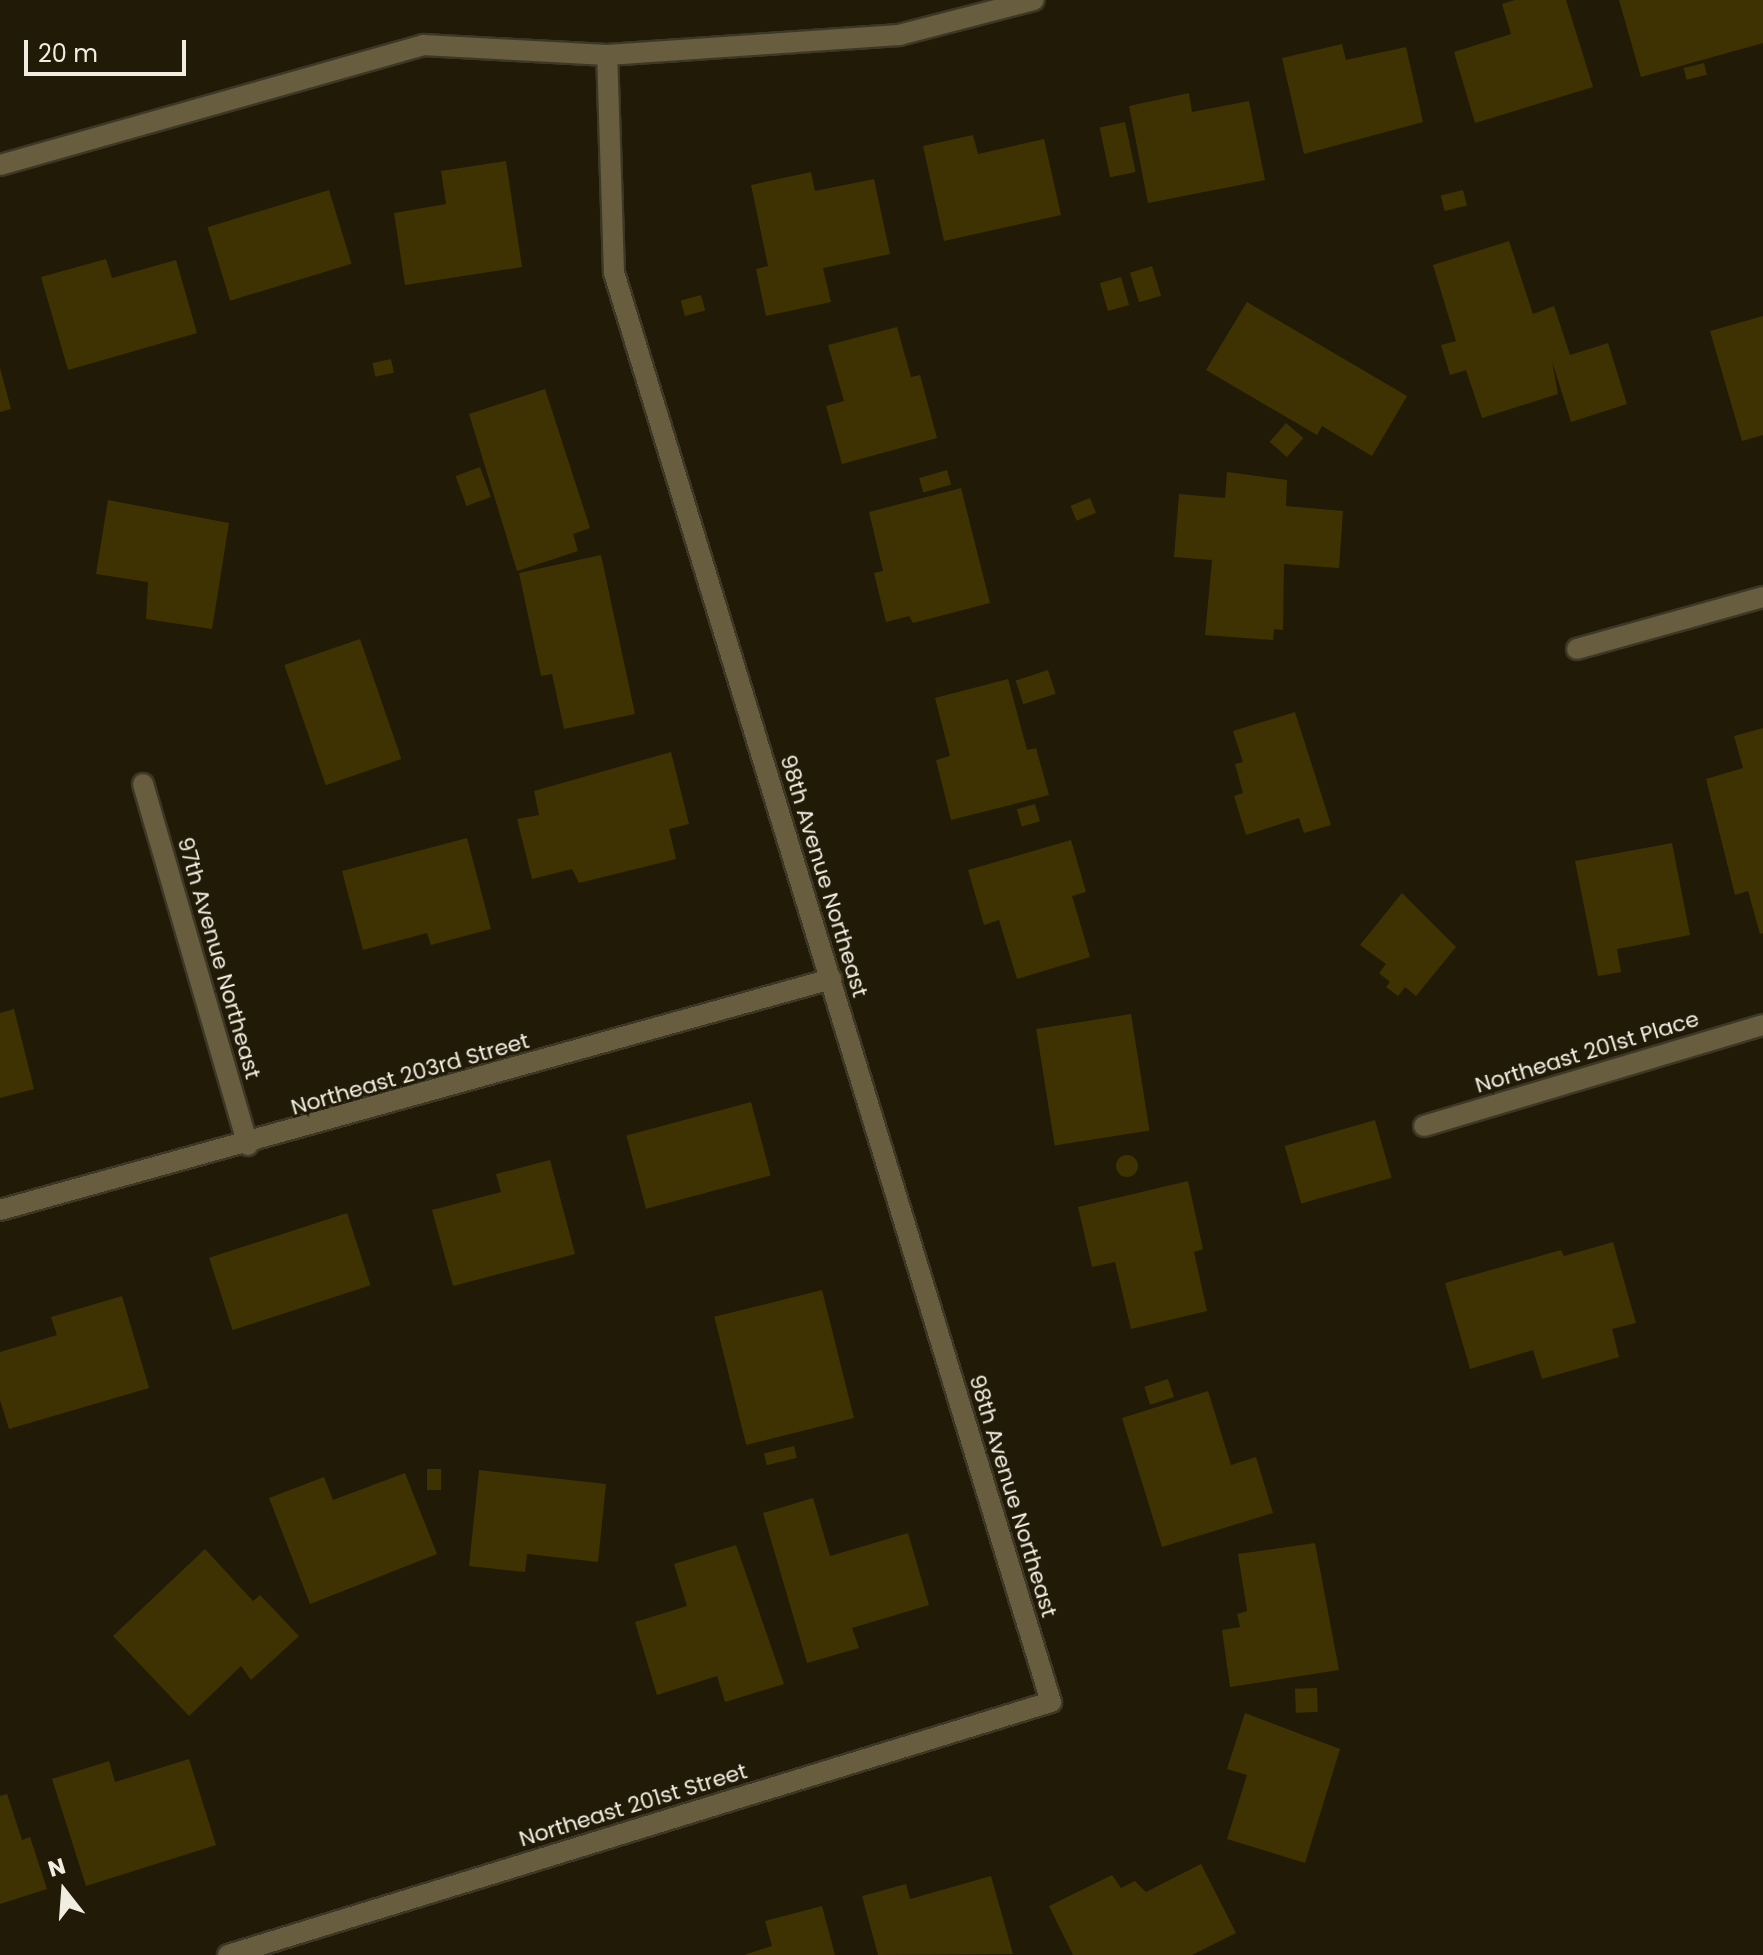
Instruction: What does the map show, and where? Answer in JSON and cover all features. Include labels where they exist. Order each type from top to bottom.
[{"type":"street","points":[[0,165],[423,45],[607,55],[899,35],[1034,0]]},
{"type":"street","name":"98th Avenue Northeast","points":[[607,55],[614,273],[1051,1702]]},
{"type":"street","points":[[1577,649],[1763,597]]},
{"type":"street","name":"97th Avenue Northeast","points":[[143,784],[248,1145]]},
{"type":"street","name":"Northeast 203rd Street","points":[[0,1210],[248,1145],[831,979]]},
{"type":"street","name":"Northeast 201st Place","points":[[1424,1126],[1763,1025]]},
{"type":"street","name":"Northeast 201st Street","points":[[228,1955],[1051,1702]]},
{"type":"building","points":[[1515,0],[1566,0],[1593,87],[1475,123],[1454,52],[1511,34],[1502,4]]},
{"type":"building","points":[[1619,0],[1763,0],[1763,43],[1641,77]]},
{"type":"building","points":[[1342,44],[1346,60],[1406,47],[1423,122],[1304,154],[1282,58]]},
{"type":"building","points":[[1704,63],[1707,75],[1687,80],[1684,68]]},
{"type":"building","points":[[1189,93],[1192,112],[1249,101],[1265,180],[1148,203],[1129,106]]},
{"type":"building","points":[[1125,122],[1136,172],[1110,177],[1100,127]]},
{"type":"building","points":[[973,135],[978,154],[1044,139],[1061,215],[944,241],[923,146]]},
{"type":"building","points":[[506,161],[522,267],[405,285],[394,213],[446,204],[441,171]]},
{"type":"building","points":[[811,172],[815,191],[874,179],[890,254],[823,268],[831,302],[766,316],[756,269],[768,266],[751,185]]},
{"type":"building","points":[[329,190],[352,264],[230,301],[208,227]]},
{"type":"building","points":[[1463,190],[1467,206],[1445,211],[1441,196]]},
{"type":"building","points":[[1509,241],[1533,314],[1554,306],[1570,355],[1608,343],[1627,404],[1571,422],[1552,361],[1558,394],[1482,418],[1466,370],[1450,375],[1441,345],[1456,341],[1433,265]]},
{"type":"building","points":[[106,259],[112,278],[176,260],[197,333],[68,370],[41,277]]},
{"type":"building","points":[[1152,266],[1161,296],[1139,302],[1130,273]]},
{"type":"building","points":[[1121,277],[1129,305],[1108,311],[1100,283]]},
{"type":"building","points":[[701,295],[705,310],[685,316],[681,300]]},
{"type":"building","points":[[1247,302],[1407,396],[1372,456],[1322,426],[1317,435],[1206,370]]},
{"type":"building","points":[[1763,316],[1763,435],[1742,441],[1710,331]]},
{"type":"building","points":[[897,327],[911,377],[920,375],[937,438],[842,464],[826,406],[844,401],[828,345]]},
{"type":"building","points":[[391,359],[394,373],[375,377],[372,363]]},
{"type":"building","points":[[0,368],[11,409],[0,412]]},
{"type":"building","points":[[545,389],[590,528],[573,534],[578,551],[517,571],[469,414]]},
{"type":"building","points":[[1286,423],[1303,438],[1287,457],[1270,442]]},
{"type":"building","points":[[480,467],[491,497],[467,506],[456,476]]},
{"type":"building","points":[[947,470],[951,484],[923,492],[919,478]]},
{"type":"building","points":[[1227,472],[1287,480],[1286,506],[1343,511],[1339,568],[1284,564],[1283,630],[1274,629],[1273,640],[1205,635],[1212,560],[1174,557],[1179,494],[1225,498]]},
{"type":"building","points":[[961,488],[990,603],[913,623],[909,616],[886,622],[874,573],[883,571],[869,512]]},
{"type":"building","points":[[1090,498],[1096,513],[1077,521],[1071,506]]},
{"type":"building","points":[[108,500],[229,523],[212,629],[146,619],[148,582],[96,574]]},
{"type":"building","points":[[601,555],[635,714],[564,729],[552,674],[541,676],[519,573]]},
{"type":"building","points":[[360,639],[401,759],[326,785],[284,665]]},
{"type":"building","points":[[1048,670],[1056,694],[1023,704],[1016,681]]},
{"type":"building","points":[[1008,679],[1027,750],[1036,748],[1049,795],[951,820],[936,760],[950,756],[935,698]]},
{"type":"building","points":[[1295,712],[1331,825],[1304,833],[1299,818],[1246,835],[1234,796],[1243,793],[1235,764],[1243,762],[1233,731]]},
{"type":"building","points":[[1763,728],[1763,933],[1760,934],[1748,891],[1735,895],[1706,779],[1743,768],[1734,736]]},
{"type":"building","points":[[671,752],[689,824],[669,829],[676,859],[579,883],[572,869],[532,879],[517,819],[539,815],[534,791]]},
{"type":"building","points":[[1035,804],[1040,821],[1022,827],[1017,809]]},
{"type":"building","points":[[467,838],[491,929],[431,945],[427,933],[363,950],[342,871]]},
{"type":"building","points":[[1071,840],[1086,892],[1072,896],[1090,957],[1017,979],[999,920],[984,925],[968,870]]},
{"type":"building","points":[[1672,843],[1690,935],[1617,949],[1621,972],[1598,976],[1575,861]]},
{"type":"building","points":[[1402,893],[1456,947],[1416,996],[1405,987],[1398,996],[1386,987],[1390,982],[1379,973],[1386,964],[1360,945]]},
{"type":"building","points":[[14,1009],[34,1089],[0,1098],[0,1013]]},
{"type":"building","points":[[1131,1014],[1149,1131],[1055,1146],[1036,1029]]},
{"type":"building","points":[[751,1102],[771,1175],[646,1209],[626,1135]]},
{"type":"building","points":[[1375,1120],[1392,1178],[1301,1204],[1285,1146]]},
{"type":"building","points":[[1127,1155],[1135,1158],[1138,1166],[1135,1174],[1127,1177],[1119,1174],[1116,1166],[1119,1158]]},
{"type":"building","points":[[550,1160],[575,1254],[453,1286],[432,1210],[501,1192],[496,1174]]},
{"type":"building","points":[[1188,1181],[1203,1249],[1194,1252],[1207,1311],[1131,1329],[1115,1262],[1092,1267],[1078,1207]]},
{"type":"building","points":[[347,1213],[370,1285],[233,1330],[209,1258]]},
{"type":"building","points":[[1613,1242],[1636,1323],[1612,1329],[1619,1357],[1542,1379],[1533,1350],[1470,1369],[1445,1283],[1561,1250],[1564,1256]]},
{"type":"building","points":[[822,1290],[854,1418],[746,1445],[714,1317]]},
{"type":"building","points":[[122,1296],[149,1388],[9,1429],[0,1400],[0,1352],[57,1335],[51,1317]]},
{"type":"building","points":[[1168,1379],[1174,1397],[1150,1405],[1144,1387]]},
{"type":"building","points":[[1208,1391],[1231,1465],[1256,1457],[1273,1513],[1162,1547],[1122,1418]]},
{"type":"building","points":[[794,1446],[797,1458],[767,1465],[764,1453]]},
{"type":"building","points":[[427,1469],[441,1469],[441,1490],[427,1490]]},
{"type":"building","points":[[479,1470],[606,1484],[598,1562],[527,1554],[525,1572],[469,1566]]},
{"type":"building","points":[[405,1473],[437,1554],[310,1604],[269,1498],[324,1477],[333,1500]]},
{"type":"building","points":[[813,1498],[830,1556],[908,1533],[929,1605],[852,1628],[859,1648],[807,1663],[763,1513]]},
{"type":"building","points":[[1315,1543],[1339,1670],[1230,1687],[1222,1630],[1240,1627],[1237,1614],[1247,1611],[1238,1554]]},
{"type":"building","points":[[736,1545],[784,1684],[725,1702],[717,1676],[657,1695],[635,1622],[687,1606],[674,1564]]},
{"type":"building","points":[[205,1549],[253,1601],[260,1595],[299,1636],[251,1680],[241,1666],[189,1716],[113,1636]]},
{"type":"building","points":[[1317,1688],[1318,1712],[1296,1713],[1295,1689]]},
{"type":"building","points":[[1245,1713],[1340,1749],[1305,1863],[1227,1839],[1247,1775],[1227,1769]]},
{"type":"building","points":[[189,1759],[216,1845],[86,1886],[52,1779],[109,1761],[115,1782]]},
{"type":"building","points":[[7,1794],[22,1840],[30,1837],[47,1889],[0,1904],[0,1796]]},
{"type":"building","points":[[1201,1864],[1236,1933],[1192,1955],[1073,1955],[1049,1906],[1112,1875],[1121,1888],[1135,1881],[1146,1892]]},
{"type":"building","points":[[991,1876],[1013,1954],[878,1955],[862,1896],[906,1884],[910,1899]]},
{"type":"building","points":[[822,1906],[835,1955],[744,1955],[772,1946],[765,1921]]}]
